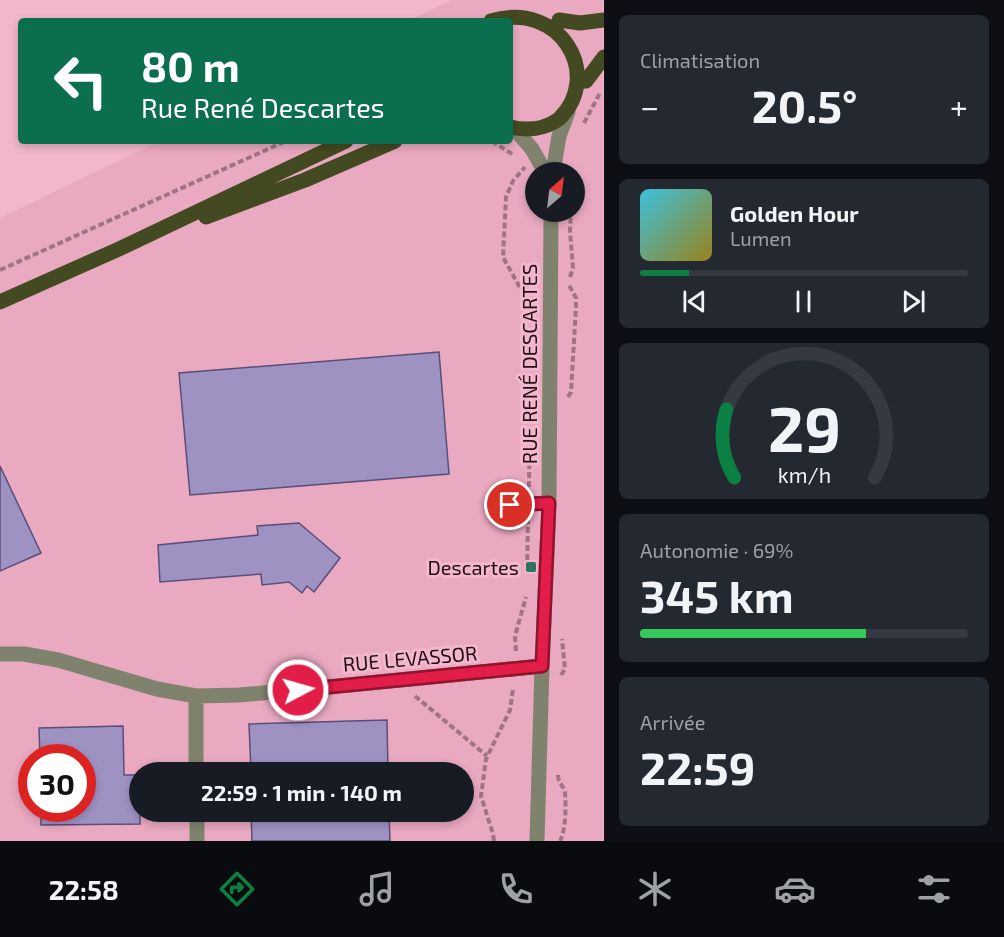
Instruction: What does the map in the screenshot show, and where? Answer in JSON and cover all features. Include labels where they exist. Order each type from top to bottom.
[{"type":"main road","points":[[497,18],[522,10],[544,12],[559,20],[568,27],[581,45],[585,61],[585,83]]},
{"type":"main road","points":[[559,20],[580,23],[603,20]]},
{"type":"main road","points":[[513,127],[528,129],[544,126],[555,122],[568,112],[603,57]]},
{"type":"main road","points":[[0,302],[119,249],[340,144]]},
{"type":"main road","points":[[119,249],[305,180],[388,144]]},
{"type":"street","points":[[555,162],[559,136],[568,112]]},
{"type":"street","points":[[513,128],[532,149],[539,162]]},
{"type":"street","name":"RUE RENÉ DESCARTES","points":[[537,841],[549,503],[551,222]]},
{"type":"street","points":[[510,505],[549,503]]},
{"type":"street","name":"RUE LEVASSOR","points":[[0,654],[24,654],[58,660],[157,689],[196,696],[439,678],[542,666]]},
{"type":"street","points":[[196,696],[196,762]]},
{"type":"street","points":[[196,822],[197,841]]},
{"type":"path","points":[[0,270],[279,144]]},
{"type":"path","points":[[525,167],[513,181],[506,197],[503,257],[525,295]]},
{"type":"path","points":[[526,576],[528,521]]},
{"type":"path","points":[[516,652],[516,636],[526,598],[526,587]]},
{"type":"path","points":[[396,680],[487,756]]},
{"type":"path","points":[[494,841],[494,834],[481,796],[487,756],[510,710],[513,689]]},
{"type":"shaded area","points":[[451,0],[603,0],[603,841],[0,841],[0,218],[154,144],[513,144],[513,18],[414,18]]},
{"type":"building","points":[[439,352],[449,474],[190,495],[179,373]]},
{"type":"building","points":[[0,466],[41,553],[0,571]]},
{"type":"building","points":[[299,523],[340,558],[314,592],[307,586],[302,593],[289,582],[262,585],[261,574],[160,582],[158,545],[258,535],[257,526]]},
{"type":"building","points":[[387,720],[388,762],[251,762],[249,724]]},
{"type":"building","points":[[123,726],[124,775],[129,775],[129,822],[140,822],[140,824],[41,825],[41,822],[96,822],[96,744],[40,744],[39,728]]},
{"type":"building","points":[[251,822],[389,822],[390,841],[252,841]]},
{"type":"place","name":"Descartes","points":[[531,567]]},
{"type":"route","points":[[298,690],[439,678],[542,666],[549,503],[510,505]]}]
